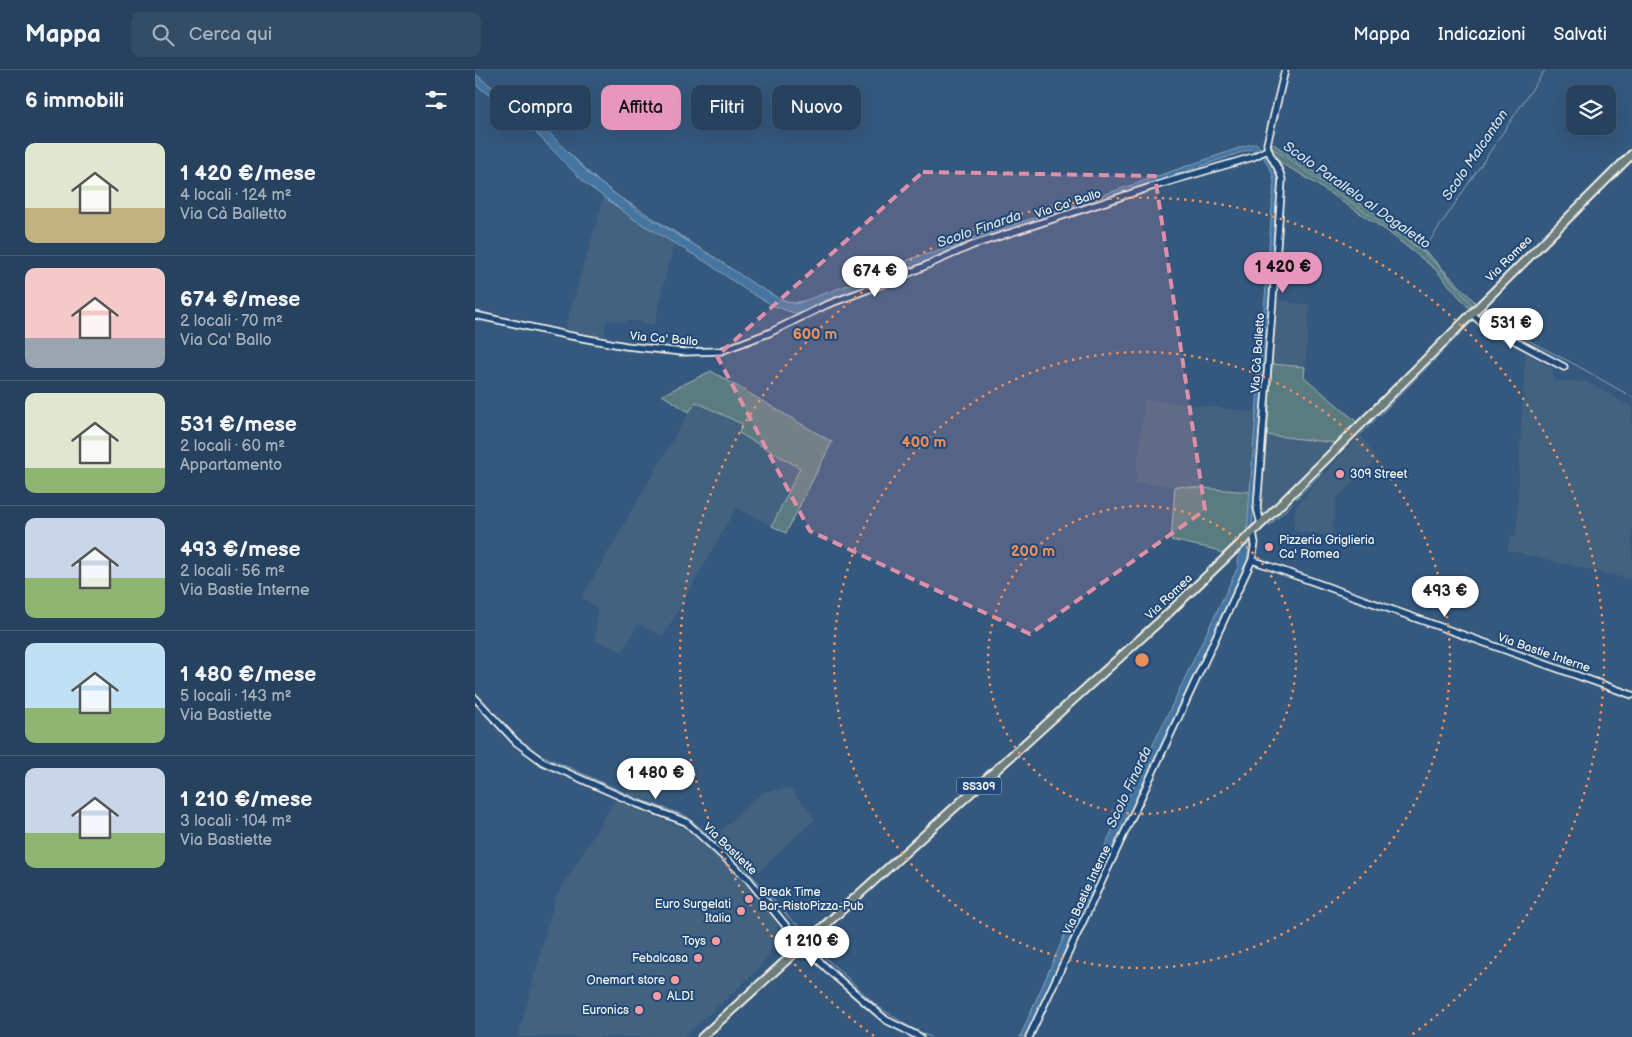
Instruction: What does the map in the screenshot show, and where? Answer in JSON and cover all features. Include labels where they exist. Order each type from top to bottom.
[{"type":"main road","name":"Via Romea","points":[[702,1037],[1161,620],[1253,532],[1632,154]]},
{"type":"street","points":[[1267,150],[1285,70]]},
{"type":"street","name":"Via Ca' Ballo","points":[[475,315],[566,336],[626,346],[682,352],[721,351],[769,333],[826,305],[891,281],[950,253],[1154,186],[1253,157],[1267,150]]},
{"type":"street","name":"Via Cà Balletto","points":[[1261,524],[1257,508],[1282,180],[1279,168],[1267,150]]},
{"type":"street","points":[[1471,313],[1482,323],[1563,367]]},
{"type":"street","name":"Via Bastie Interne","points":[[1029,1037],[1251,560],[1255,543],[1253,532]]},
{"type":"street","name":"Via Bastie Interne","points":[[1251,560],[1632,695]]},
{"type":"street","name":"Via Bastiette","points":[[475,698],[515,742],[543,762],[635,803],[686,822],[748,879],[803,945],[835,976],[886,1020],[920,1037]]},
{"type":"highlighted area","points":[[923,172],[1155,176],[1205,510],[1030,634],[810,531],[717,356]]},
{"type":"shaded area","points":[[475,74],[490,85],[490,96],[475,84]]},
{"type":"shaded area","points":[[533,130],[547,130],[591,176],[640,212],[711,255],[751,282],[778,298],[795,304],[859,281],[918,256],[933,253],[962,241],[1248,145],[1256,143],[1261,149],[1258,152],[1251,149],[1110,197],[965,243],[884,280],[838,296],[803,313],[794,313],[774,306],[746,290],[706,262],[635,220],[585,183]]},
{"type":"shaded area","points":[[1267,156],[1276,171],[1278,185],[1252,525],[1247,530],[1274,182],[1273,175],[1264,158]]},
{"type":"shaded area","points":[[604,197],[635,220],[674,243],[654,325],[630,320],[623,322],[607,319],[604,338],[564,331]]},
{"type":"shaded area","points":[[1277,300],[1310,305],[1305,367],[1272,364]]},
{"type":"shaded area","points":[[1525,353],[1553,368],[1553,380],[1588,382],[1632,407],[1632,580],[1507,550],[1510,536],[1516,537]]},
{"type":"shaded area","points":[[1144,399],[1256,412],[1251,492],[1135,483]]},
{"type":"shaded area","points":[[695,401],[743,424],[739,434],[801,468],[772,526],[736,508],[663,637],[638,624],[623,652],[595,640],[597,608],[582,597]]},
{"type":"shaded area","points":[[1360,434],[1377,459],[1337,498],[1332,536],[1293,531],[1295,507]]},
{"type":"shaded area","points":[[1267,435],[1336,443],[1260,517]]},
{"type":"shaded area","points":[[1250,542],[1247,561],[1025,1037],[1020,1037],[1090,877],[1238,567],[1239,553]]},
{"type":"shaded area","points":[[636,768],[669,776],[659,803],[627,794]]},
{"type":"shaded area","points":[[790,788],[815,819],[756,874],[715,836],[763,792]]},
{"type":"shaded area","points":[[615,800],[689,831],[733,869],[773,915],[778,928],[771,950],[767,959],[748,979],[684,1037],[518,1037],[555,898]]},
{"type":"green space","points":[[1272,143],[1380,217],[1429,255],[1475,302],[1469,308],[1435,269],[1387,231],[1299,173],[1282,164],[1270,151]]},
{"type":"green space","points":[[1272,364],[1305,367],[1304,377],[1357,422],[1336,443],[1267,435]]},
{"type":"green space","points":[[711,371],[832,442],[786,533],[772,526],[800,468],[739,433],[742,424],[696,402],[689,412],[662,395]]},
{"type":"green space","points":[[1175,486],[1251,492],[1247,530],[1222,554],[1217,550],[1171,540]]},
{"type":"waterway","name":"Scolo Malcanton","points":[[1423,251],[1545,70]]},
{"type":"waterway","name":"Scolo Parallelo al Dogaletto","points":[[1271,147],[1422,251],[1441,269],[1472,305]]},
{"type":"waterway","name":"Scolo Finarda","points":[[568,152],[599,182]]},
{"type":"waterway","name":"Scolo Finarda","points":[[623,199],[689,241]]},
{"type":"waterway","name":"Scolo Finarda","points":[[783,300],[794,303],[803,301]]},
{"type":"waterway","name":"Scolo Parallelo al Dogaletto","points":[[1479,315],[1576,365],[1632,397]]},
{"type":"waterway","points":[[1379,416],[1474,320]]},
{"type":"waterway","points":[[1361,434],[1376,419]]},
{"type":"waterway","points":[[1296,499],[1322,473]]},
{"type":"waterway","points":[[1269,526],[1292,504]]},
{"type":"waterway","points":[[475,693],[519,739],[539,754],[636,798],[686,816],[739,861],[794,923],[803,927]]},
{"type":"waterway","points":[[822,944],[825,957],[876,1005],[906,1025],[930,1037]]},
{"type":"place","name":"309 Street","points":[[1340,474]]},
{"type":"place","name":"Pizzeria Griglieria Ca' Romea","points":[[1269,547]]},
{"type":"place","name":"Break Time Bar-RistoPizza-Pub","points":[[749,899]]},
{"type":"place","name":"Euro Surgelati Italia","points":[[741,911]]},
{"type":"place","name":"Toys","points":[[716,941]]},
{"type":"place","name":"Febalcasa","points":[[698,958]]},
{"type":"place","name":"Onemart store","points":[[675,980]]},
{"type":"place","name":"ALDI","points":[[657,996]]},
{"type":"place","name":"Euronics","points":[[639,1010]]}]
